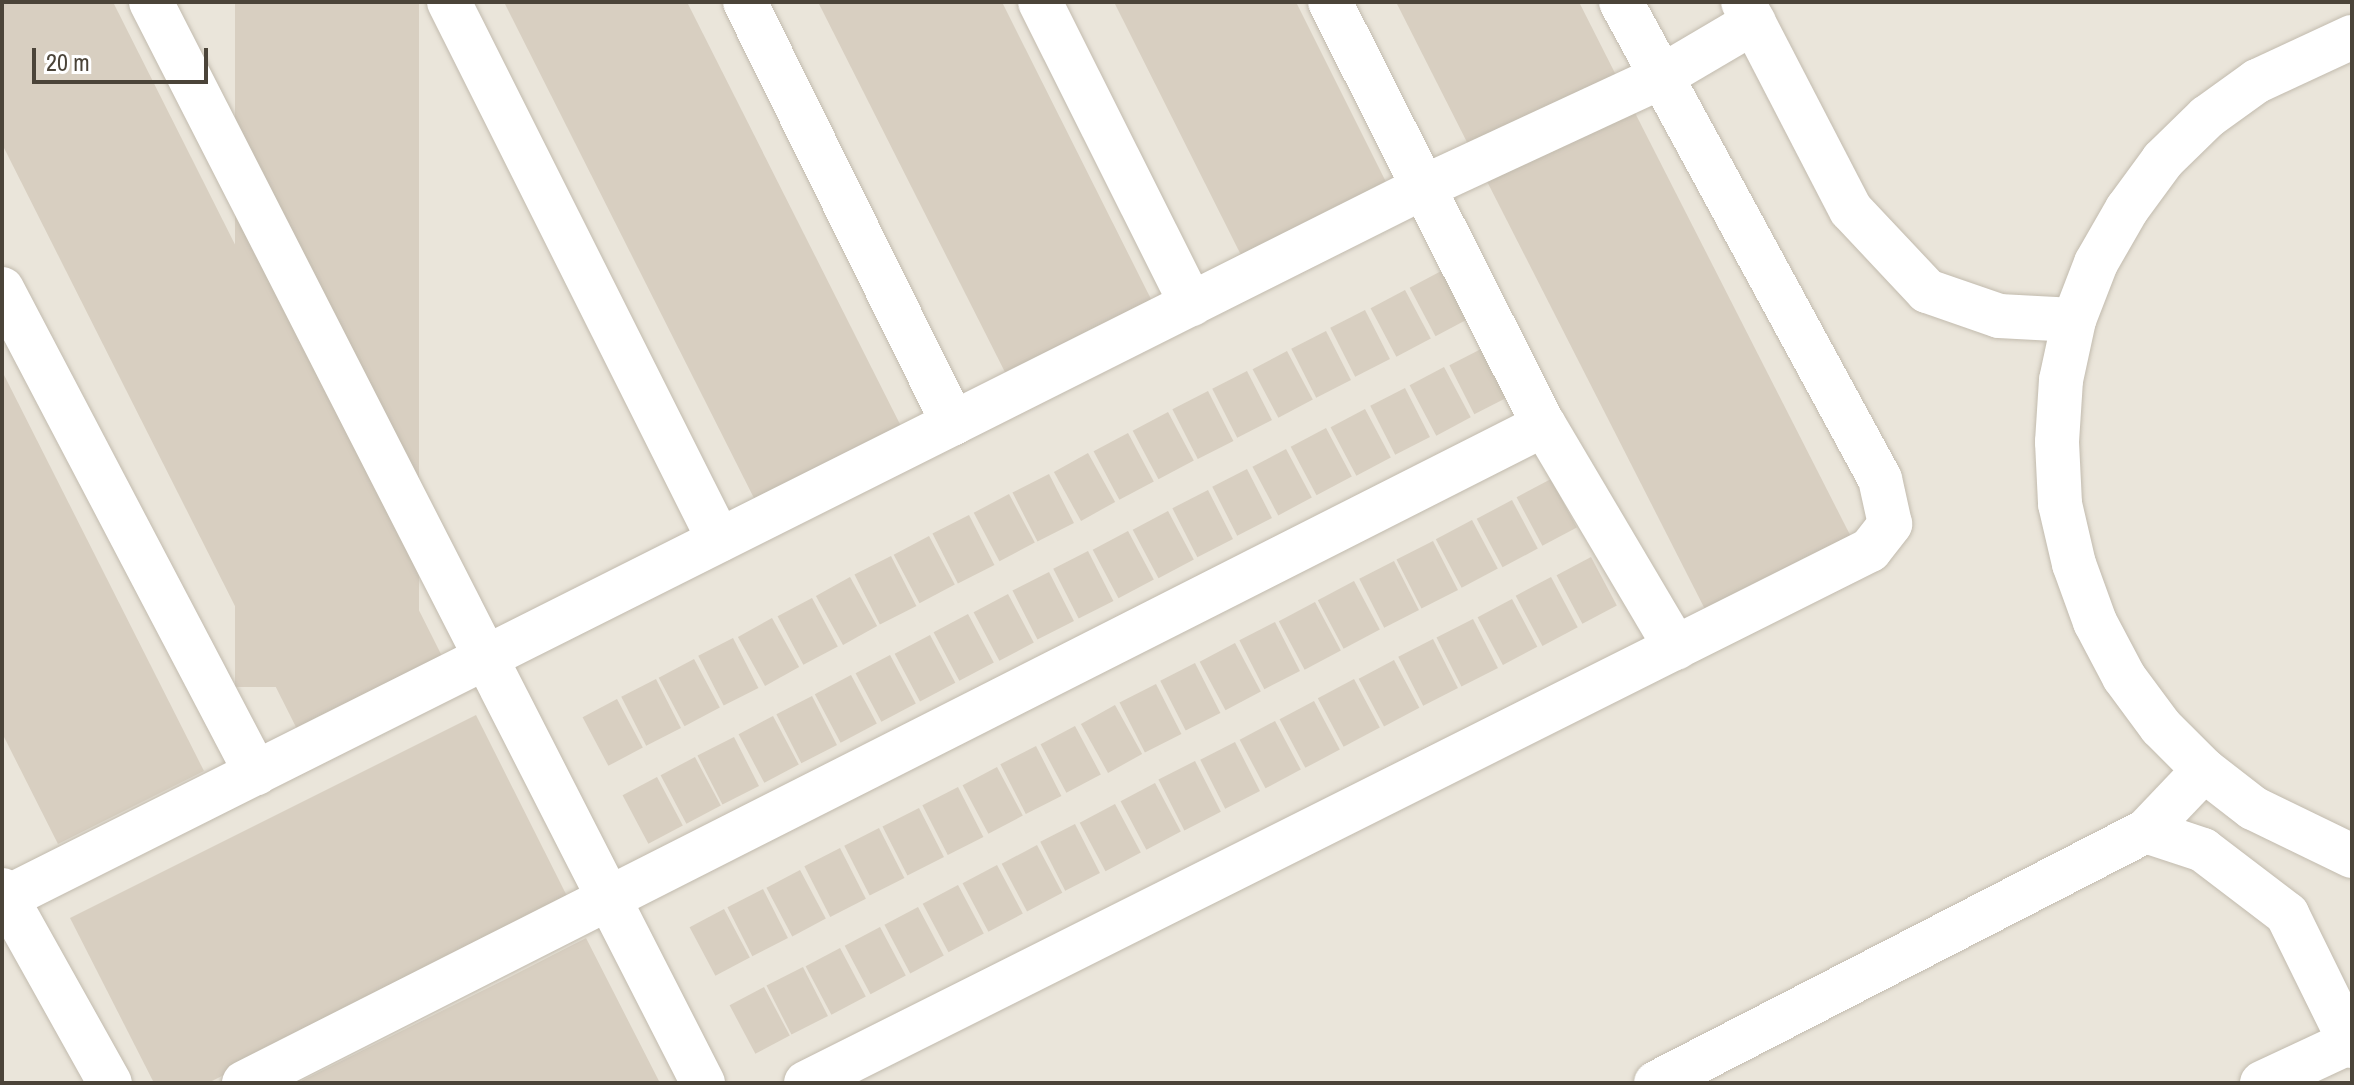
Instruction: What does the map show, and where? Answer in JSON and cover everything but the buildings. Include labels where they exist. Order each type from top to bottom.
[{"type":"street","points":[[151,2],[703,1083]]},
{"type":"street","points":[[449,2],[719,540]]},
{"type":"street","points":[[745,2],[953,423]]},
{"type":"street","points":[[1040,2],[1191,304]]},
{"type":"street","points":[[1330,2],[1544,425],[1676,648]]},
{"type":"street","points":[[806,1083],[1870,550],[1890,524],[1880,479],[1659,78],[1621,2]]},
{"type":"street","points":[[110,1083],[3,896],[485,659],[1424,187],[1659,78],[1748,12],[1851,210],[1927,291],[1999,316],[2074,320]]},
{"type":"street","points":[[2352,37],[2257,81],[2207,117],[2163,160],[2096,263],[2074,320],[2061,380],[2057,442],[2060,504],[2074,564],[2095,622],[2124,677],[2161,727],[2204,770],[2253,808],[2352,856]]},
{"type":"street","points":[[2,289],[256,773]]},
{"type":"street","points":[[244,1083],[606,896],[1544,425]]},
{"type":"street","points":[[1656,1083],[2146,831],[2204,770]]},
{"type":"street","points":[[2146,831],[2203,850],[2287,914],[2351,1044],[2262,1083]]},
{"type":"shaded area","points":[[2,2],[2352,2],[2352,1083],[2,1083]]}]
